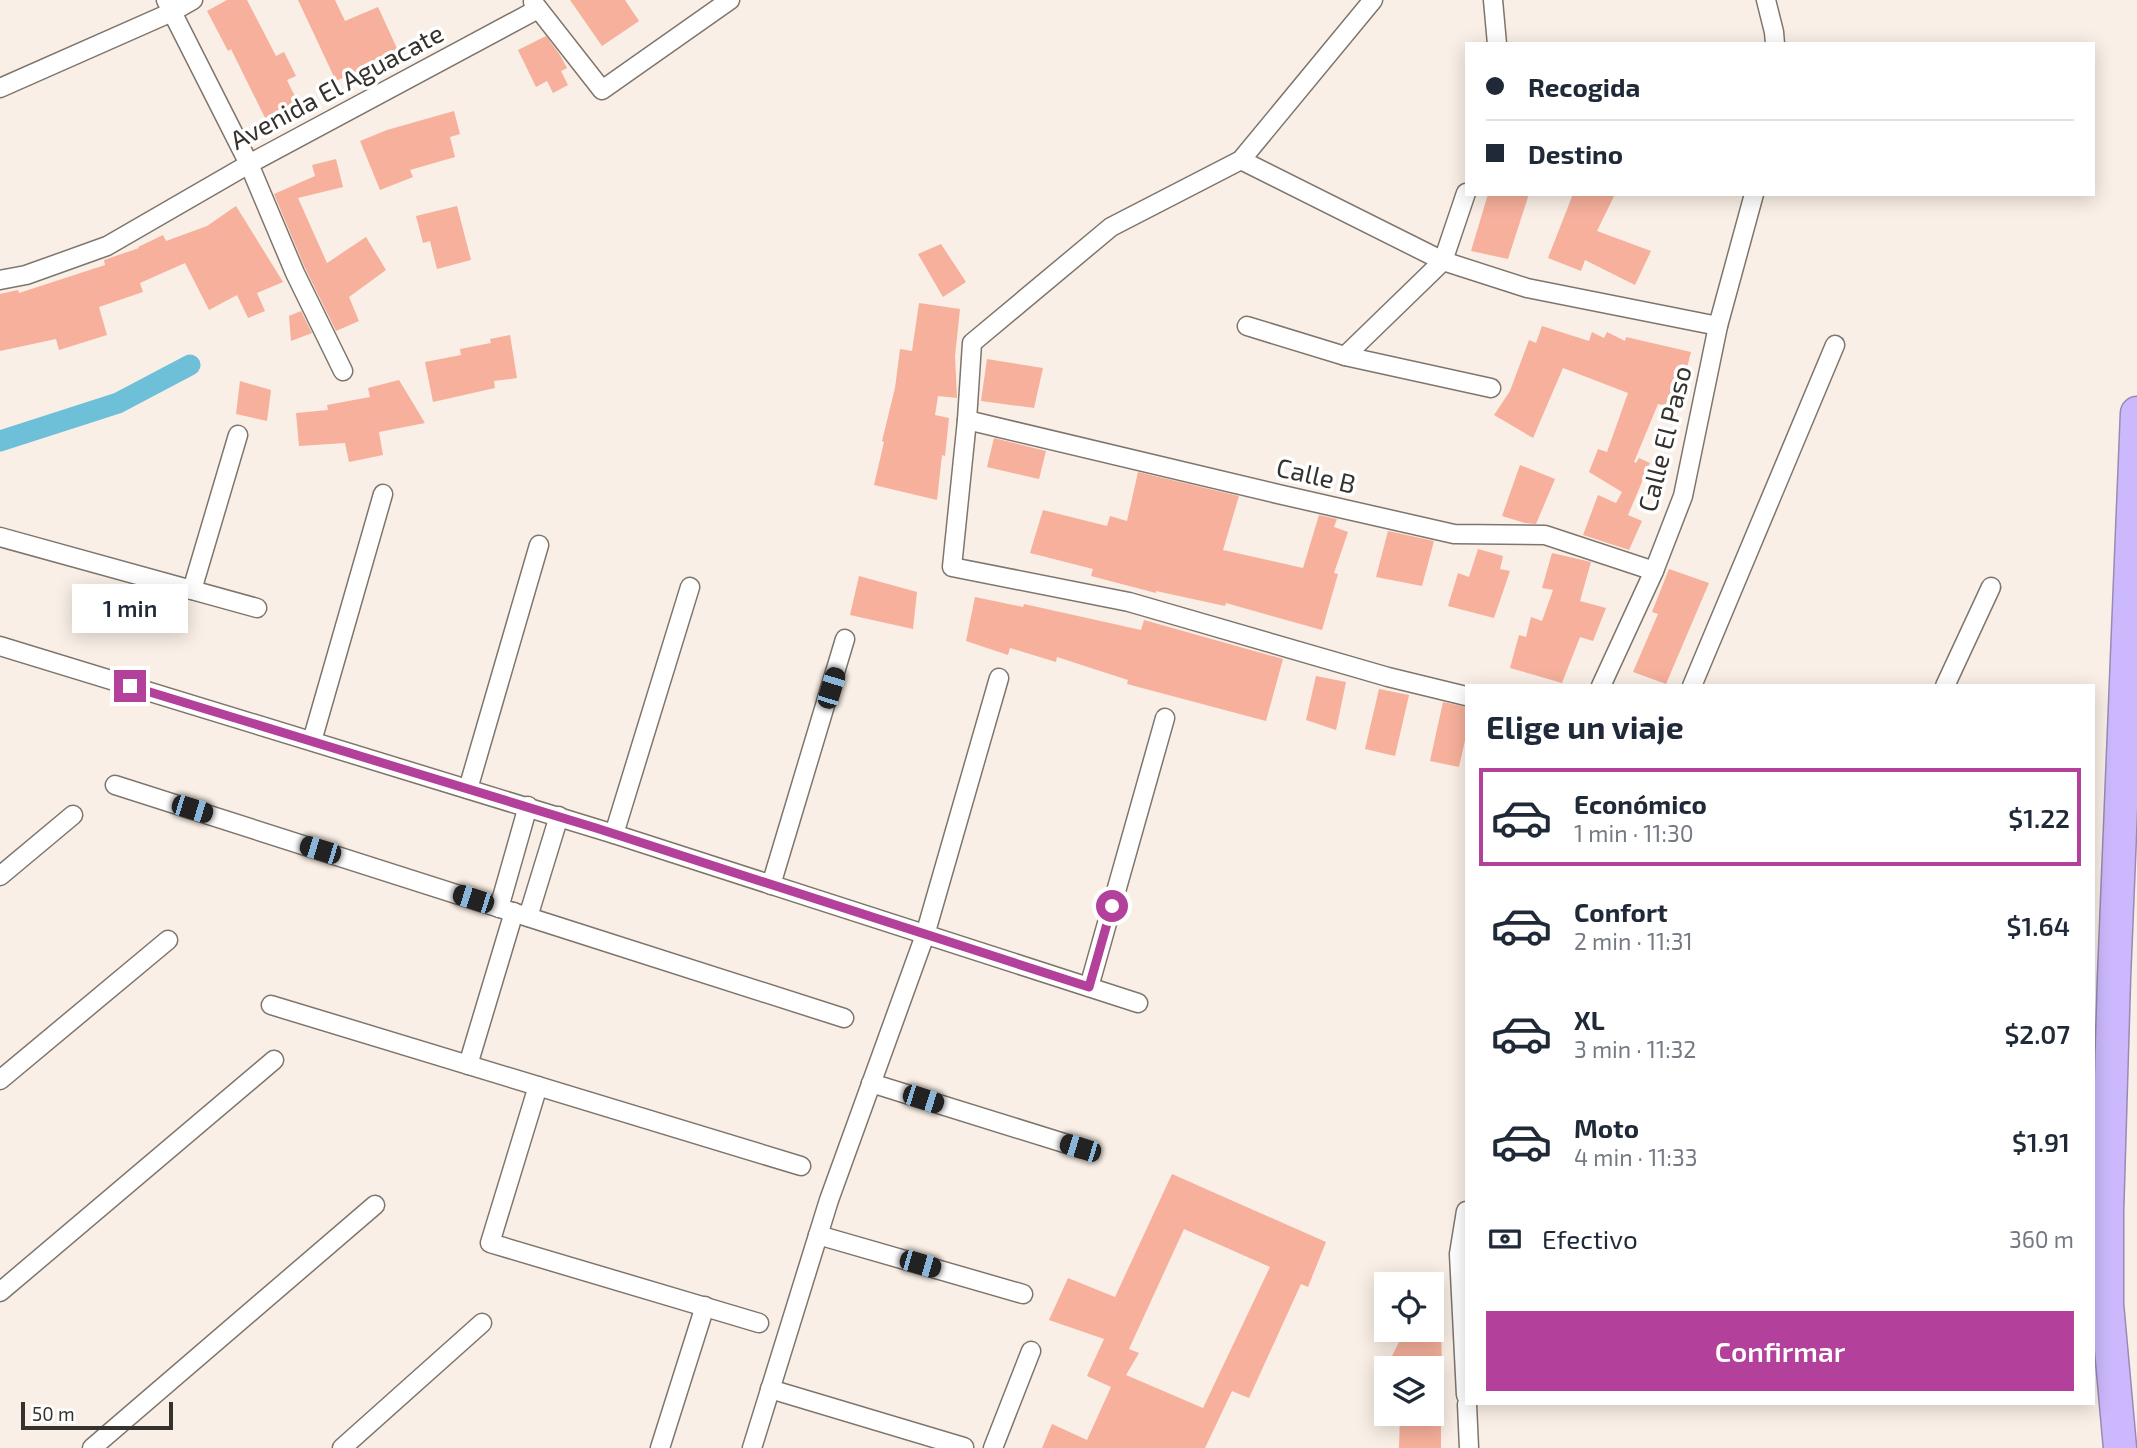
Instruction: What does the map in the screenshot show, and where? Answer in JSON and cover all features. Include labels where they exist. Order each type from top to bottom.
[{"type":"highway","points":[[2120,1448],[2100,1319],[2107,1212],[2110,1074],[2137,412]]},
{"type":"street","points":[[0,89],[169,6],[193,0]]},
{"type":"street","name":"Avenida El Aguacate","points":[[0,280],[26,275],[107,246],[248,164],[535,5],[602,90],[730,0]]},
{"type":"street","points":[[1373,0],[1241,160],[1111,227],[972,343],[952,567],[1129,602],[1388,677],[1465,695]]},
{"type":"street","points":[[1493,0],[1497,42]]},
{"type":"street","points":[[1766,0],[1775,42]]},
{"type":"street","points":[[169,6],[248,164],[295,273],[343,371]]},
{"type":"street","points":[[1241,160],[1443,261],[1527,288],[1718,326]]},
{"type":"street","points":[[1345,356],[1443,261],[1465,196]]},
{"type":"street","name":"Calle El Paso","points":[[1602,684],[1654,571],[1683,496],[1718,326],[1753,196]]},
{"type":"street","points":[[1247,326],[1345,356],[1491,388]]},
{"type":"street","points":[[1693,684],[1835,345]]},
{"type":"street","name":"Calle B","points":[[967,420],[1454,534],[1545,535],[1654,571]]},
{"type":"street","points":[[192,590],[238,435]]},
{"type":"street","points":[[312,741],[383,494]]},
{"type":"street","points":[[0,537],[257,608]]},
{"type":"street","points":[[468,789],[539,545]]},
{"type":"street","points":[[614,834],[690,587]]},
{"type":"street","points":[[1946,684],[1991,587]]},
{"type":"street","points":[[771,885],[845,639]]},
{"type":"street","points":[[0,646],[559,816],[1138,1003]]},
{"type":"street","points":[[752,1448],[818,1235],[925,935],[999,678]]},
{"type":"street","points":[[1089,987],[1165,718]]},
{"type":"street","points":[[115,785],[844,1018]]},
{"type":"street","points":[[514,912],[527,806]]},
{"type":"street","points":[[0,876],[73,815]]},
{"type":"street","points":[[468,1065],[514,912],[559,816]]},
{"type":"street","points":[[0,1080],[168,940]]},
{"type":"street","points":[[271,1005],[801,1166]]},
{"type":"street","points":[[0,1292],[274,1060]]},
{"type":"street","points":[[871,1083],[1080,1148]]},
{"type":"street","points":[[538,1086],[490,1243],[759,1323]]},
{"type":"street","points":[[92,1448],[375,1205]]},
{"type":"street","points":[[1465,1217],[1459,1254],[1465,1375]]},
{"type":"street","points":[[818,1235],[1023,1294]]},
{"type":"street","points":[[660,1448],[705,1306]]},
{"type":"street","points":[[342,1448],[482,1324]]},
{"type":"street","points":[[993,1448],[1031,1351]]},
{"type":"street","points":[[770,1389],[964,1447]]},
{"type":"street","points":[[1467,1405],[1469,1448]]},
{"type":"building","points":[[227,0],[247,0],[276,56],[284,52],[296,76],[287,80],[303,113],[271,130],[231,49],[228,51],[207,11]]},
{"type":"building","points":[[298,0],[335,0],[345,21],[378,7],[401,57],[375,70],[372,64],[336,81]]},
{"type":"building","points":[[570,0],[625,0],[639,21],[602,46]]},
{"type":"building","points":[[546,36],[567,68],[561,71],[568,85],[553,93],[547,81],[536,87],[518,50]]},
{"type":"building","points":[[454,111],[460,134],[450,137],[455,157],[410,170],[413,177],[380,190],[360,141],[387,130]]},
{"type":"building","points":[[336,159],[343,187],[298,198],[327,263],[366,237],[386,270],[349,297],[359,321],[336,331],[305,268],[274,194],[315,176],[312,165]]},
{"type":"building","points":[[1487,196],[1528,196],[1508,259],[1471,251]]},
{"type":"building","points":[[1572,196],[1614,196],[1597,231],[1651,251],[1635,285],[1585,260],[1581,271],[1548,258]]},
{"type":"building","points":[[236,206],[283,282],[257,293],[265,311],[248,318],[237,295],[209,310],[185,263],[140,283],[143,292],[99,307],[107,335],[59,350],[56,339],[0,351],[0,294],[18,290],[19,293],[105,265],[104,260],[139,248],[163,235],[166,241],[207,226]]},
{"type":"building","points":[[457,206],[471,260],[437,269],[430,241],[423,243],[416,216]]},
{"type":"building","points":[[941,244],[966,282],[943,297],[918,254]]},
{"type":"building","points":[[919,303],[960,309],[955,356],[957,398],[938,396],[935,415],[949,418],[937,500],[874,485],[895,388],[900,349],[912,351]]},
{"type":"building","points":[[301,311],[312,333],[291,341],[289,316]]},
{"type":"building","points":[[1542,326],[1589,341],[1592,332],[1604,338],[1607,332],[1625,341],[1626,337],[1691,352],[1679,398],[1669,395],[1667,406],[1658,404],[1634,462],[1639,458],[1650,463],[1628,515],[1642,521],[1629,550],[1583,535],[1598,495],[1616,503],[1622,492],[1589,472],[1598,449],[1607,452],[1628,393],[1563,368],[1533,438],[1494,415],[1510,391],[1529,340],[1536,343]]},
{"type":"building","points":[[510,335],[517,378],[494,381],[495,388],[433,402],[425,362],[461,355],[460,349],[491,343],[490,339]]},
{"type":"building","points":[[987,359],[1043,368],[1034,408],[981,401]]},
{"type":"building","points":[[399,380],[425,423],[379,432],[383,455],[349,462],[345,443],[299,446],[296,413],[328,410],[327,405],[370,397],[368,388]]},
{"type":"building","points":[[240,381],[271,390],[267,421],[236,414]]},
{"type":"building","points":[[994,438],[1046,451],[1039,479],[987,467]]},
{"type":"building","points":[[1520,465],[1555,479],[1536,524],[1502,516]]},
{"type":"building","points":[[1138,472],[1239,496],[1223,550],[1303,568],[1319,515],[1337,519],[1334,527],[1348,532],[1334,573],[1338,574],[1322,630],[1226,603],[1225,606],[1156,593],[1091,576],[1093,569],[1030,553],[1043,510],[1107,526],[1110,516],[1127,521]]},
{"type":"building","points":[[1388,531],[1434,541],[1422,586],[1376,577]]},
{"type":"building","points":[[1478,549],[1503,556],[1500,569],[1510,571],[1494,618],[1448,606],[1458,573],[1469,577]]},
{"type":"building","points":[[1552,553],[1591,562],[1580,601],[1606,608],[1593,641],[1580,637],[1562,683],[1510,668],[1519,635],[1526,637],[1531,617],[1542,621],[1553,590],[1542,588]]},
{"type":"building","points":[[1669,569],[1709,583],[1666,684],[1633,672],[1658,614],[1652,612]]},
{"type":"building","points":[[859,576],[917,592],[913,629],[850,615]]},
{"type":"building","points":[[975,597],[1023,607],[1024,604],[1141,630],[1144,620],[1283,659],[1266,721],[1127,684],[1128,680],[1057,657],[1056,662],[1010,648],[1008,655],[966,641]]},
{"type":"building","points":[[1316,676],[1346,682],[1336,730],[1306,720]]},
{"type":"building","points":[[1379,689],[1409,695],[1395,756],[1365,749]]},
{"type":"building","points":[[1443,702],[1465,707],[1465,740],[1459,767],[1430,761]]},
{"type":"building","points":[[1172,1174],[1326,1242],[1308,1287],[1301,1284],[1249,1398],[1232,1391],[1205,1448],[1042,1448],[1052,1424],[1087,1440],[1111,1387],[1087,1376],[1104,1339],[1049,1320],[1068,1278],[1115,1297]],"holes":[[[1184,1229],[1270,1267],[1203,1408],[1126,1375],[1139,1353],[1129,1349]]]},
{"type":"building","points":[[1399,1342],[1441,1342],[1442,1356],[1392,1356]]},
{"type":"building","points":[[1400,1426],[1441,1426],[1441,1448],[1399,1448]]},
{"type":"waterway","points":[[0,441],[118,403],[190,365]]},
{"type":"route","points":[[130,686],[596,828],[1089,987],[1112,906]]}]
